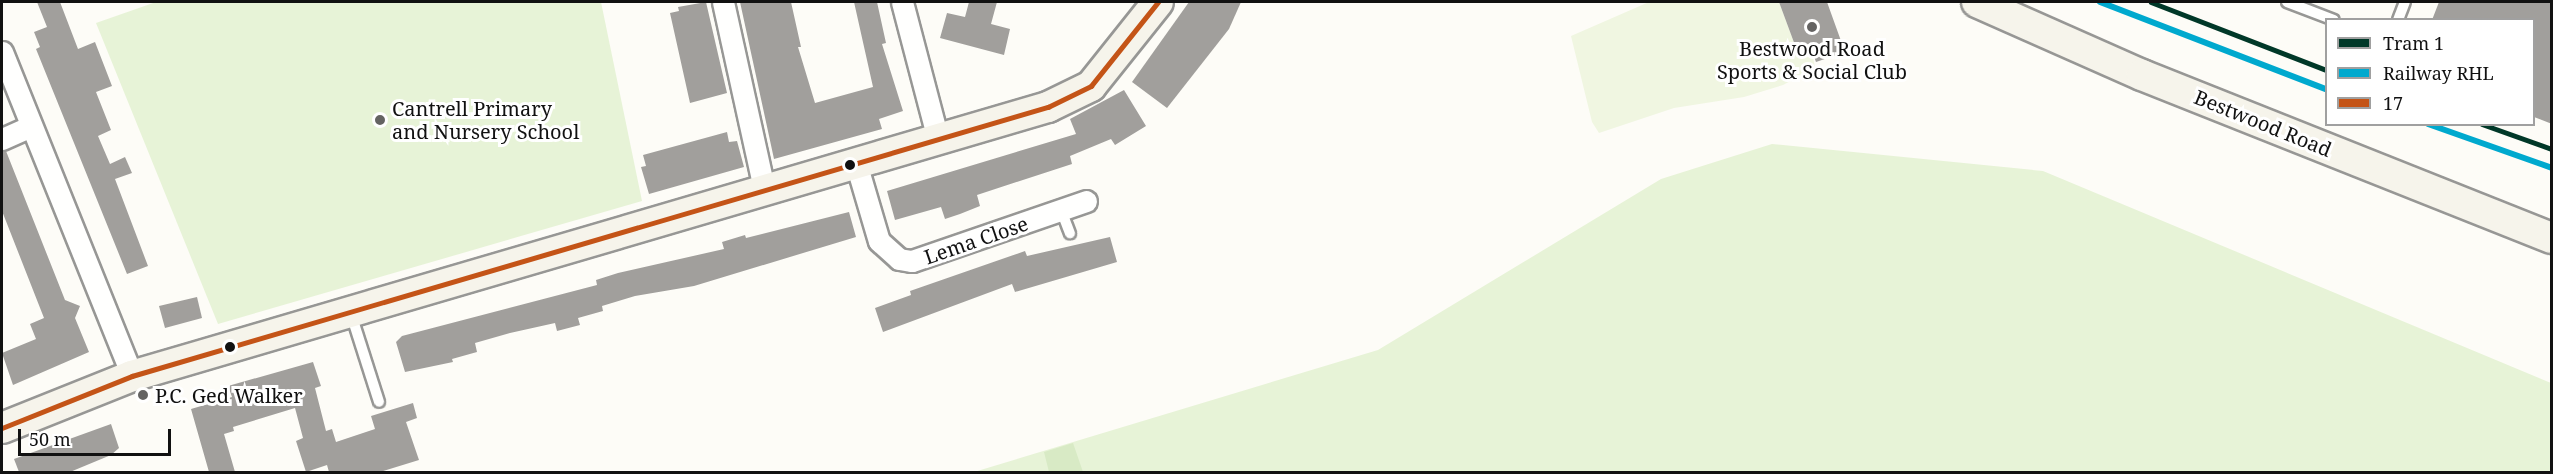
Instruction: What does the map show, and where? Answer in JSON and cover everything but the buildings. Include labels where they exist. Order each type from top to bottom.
[{"type":"street","points":[[723,2],[765,189]]},
{"type":"street","points":[[902,2],[938,139]]},
{"type":"street","points":[[2,428],[132,376],[1048,106],[1082,92],[1107,70],[1158,2]]},
{"type":"street","name":"Bestwood Road","points":[[1977,2],[2142,75],[2552,238]]},
{"type":"street","points":[[2,52],[132,376]]},
{"type":"street","points":[[2,138],[31,126]]},
{"type":"street","name":"Lema Close","points":[[856,163],[879,241],[899,259],[924,260],[1086,201]]},
{"type":"lane","points":[[2287,2],[2329,18]]},
{"type":"lane","points":[[2399,18],[2405,2]]},
{"type":"lane","points":[[1061,210],[1070,233]]},
{"type":"lane","points":[[350,311],[379,402]]},
{"type":"green space","name":"Cantrell Primary and Nursery School","points":[[156,2],[601,2],[642,201],[218,324],[96,23]]},
{"type":"green space","points":[[1649,2],[1779,2],[1799,56],[1812,51],[1815,68],[1783,85],[1744,97],[1674,108],[1599,133],[1592,122],[1571,36]]},
{"type":"green space","points":[[1772,144],[2043,171],[2551,383],[2551,472],[974,472],[1378,350],[1661,179]]},
{"type":"green space","points":[[1073,443],[1083,472],[1049,472],[1044,452]]},
{"type":"tram line","name":"1","points":[[2151,2],[2325,70]]},
{"type":"tram line","name":"1","points":[[2488,126],[2552,149]]},
{"type":"rail line","name":"RHL","points":[[2100,2],[2325,89]]},
{"type":"rail line","name":"RHL","points":[[2434,126],[2552,168]]},
{"type":"transit line","name":"17","points":[[2,428],[132,376],[1048,107],[1091,86],[1158,2]]},
{"type":"place","name":"Bestwood Road Sports & Social Club","points":[[1812,27]]},
{"type":"place","name":"Cantrell Primary and Nursery School","points":[[380,120]]},
{"type":"place","name":"P.C. Ged Walker","points":[[143,395]]}]
